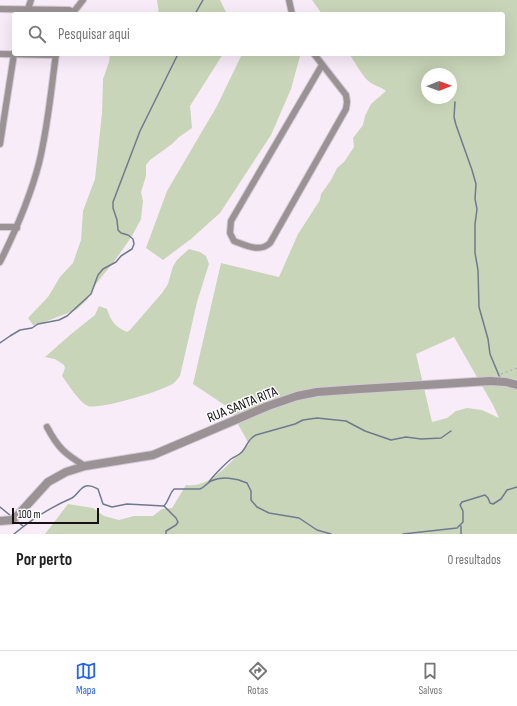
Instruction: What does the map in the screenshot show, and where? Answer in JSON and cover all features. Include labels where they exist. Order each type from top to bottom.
[{"type":"street","points":[[28,9],[31,0]]},
{"type":"street","points":[[74,12],[82,0]]},
{"type":"street","points":[[289,0],[292,12]]},
{"type":"street","points":[[0,9],[69,10],[72,12]]},
{"type":"street","points":[[0,54],[12,54]]},
{"type":"street","points":[[0,142],[14,56]]},
{"type":"street","points":[[0,262],[17,228],[29,197],[42,150],[47,125],[56,56]]},
{"type":"street","points":[[315,56],[346,96],[346,109],[270,243],[259,249],[234,242],[230,233],[231,221],[322,65]]},
{"type":"street","points":[[0,99],[7,99]]},
{"type":"street","points":[[0,227],[17,228]]},
{"type":"street","name":"RUA SANTA RITA","points":[[0,521],[12,520],[48,482],[66,472],[85,466],[158,454],[268,406],[297,396],[317,392],[490,381],[506,382],[517,386]]},
{"type":"street","points":[[47,427],[60,448],[68,456],[85,466]]},
{"type":"path","points":[[490,381],[494,377],[517,368]]},
{"type":"green space","points":[[157,0],[220,0],[226,12],[159,12]]},
{"type":"green space","points":[[312,0],[517,0],[517,534],[45,534],[68,504],[93,508],[104,516],[119,520],[134,516],[153,516],[162,509],[172,508],[186,485],[195,485],[212,478],[228,465],[249,444],[229,408],[193,384],[221,263],[279,277],[298,234],[320,200],[321,194],[337,168],[344,162],[354,147],[353,138],[363,125],[365,116],[371,104],[386,91],[368,80],[362,74],[350,56],[505,56],[505,12],[321,12]],"holes":[[[454,337],[499,418],[482,410],[467,408],[456,411],[447,418],[432,422],[416,354]]]},
{"type":"green space","points":[[110,56],[222,56],[190,106],[192,128],[150,160],[146,165],[146,176],[141,192],[143,201],[141,219],[132,236],[96,284],[87,300],[76,310],[34,326],[28,318],[48,297],[60,277],[73,263],[81,240],[83,211],[95,179],[102,113],[103,79]]},
{"type":"green space","points":[[241,56],[300,56],[291,89],[271,135],[220,213],[191,239],[163,260],[146,248],[167,191],[217,106]]},
{"type":"green space","points":[[189,249],[200,252],[206,256],[209,264],[197,302],[180,376],[174,383],[157,391],[117,403],[88,406],[81,401],[62,376],[65,368],[64,365],[55,359],[45,357],[95,315],[99,306],[107,309],[116,326],[127,332],[130,330],[162,293],[168,284],[173,266]]},
{"type":"waterway","points":[[196,12],[203,0]]},
{"type":"waterway","points":[[0,343],[20,330],[32,328],[38,324],[59,320],[67,316],[91,294],[98,275],[103,269],[116,262],[121,256],[132,249],[134,244],[133,239],[118,230],[113,202],[140,131],[177,56]]},
{"type":"waterway","points":[[455,104],[454,117],[456,125],[476,184],[475,199],[477,209],[475,224],[475,253],[478,270],[479,307],[488,339],[490,354],[500,378]]},
{"type":"waterway","points":[[209,482],[231,459],[242,452],[249,441],[256,435],[295,424],[303,420],[317,418],[346,421],[365,431],[391,440],[406,437],[421,439],[441,438],[451,431]]},
{"type":"waterway","points":[[14,534],[42,514],[74,497],[82,488],[86,486],[91,486],[98,489],[103,504],[112,507],[127,504],[164,506],[174,489],[200,489],[215,479],[224,478],[247,483],[251,491],[251,500],[257,507],[269,513],[299,518],[317,530],[331,534]]},
{"type":"waterway","points":[[403,534],[457,528],[463,522],[463,511],[460,505],[462,502],[485,495],[490,503],[493,504],[501,499],[507,490],[517,487]]},
{"type":"waterway","points":[[164,506],[178,522],[166,531],[166,534]]},
{"type":"waterway","points":[[0,507],[11,516]]},
{"type":"waterway","points":[[15,520],[23,526]]},
{"type":"waterway","points":[[461,526],[461,534]]}]
